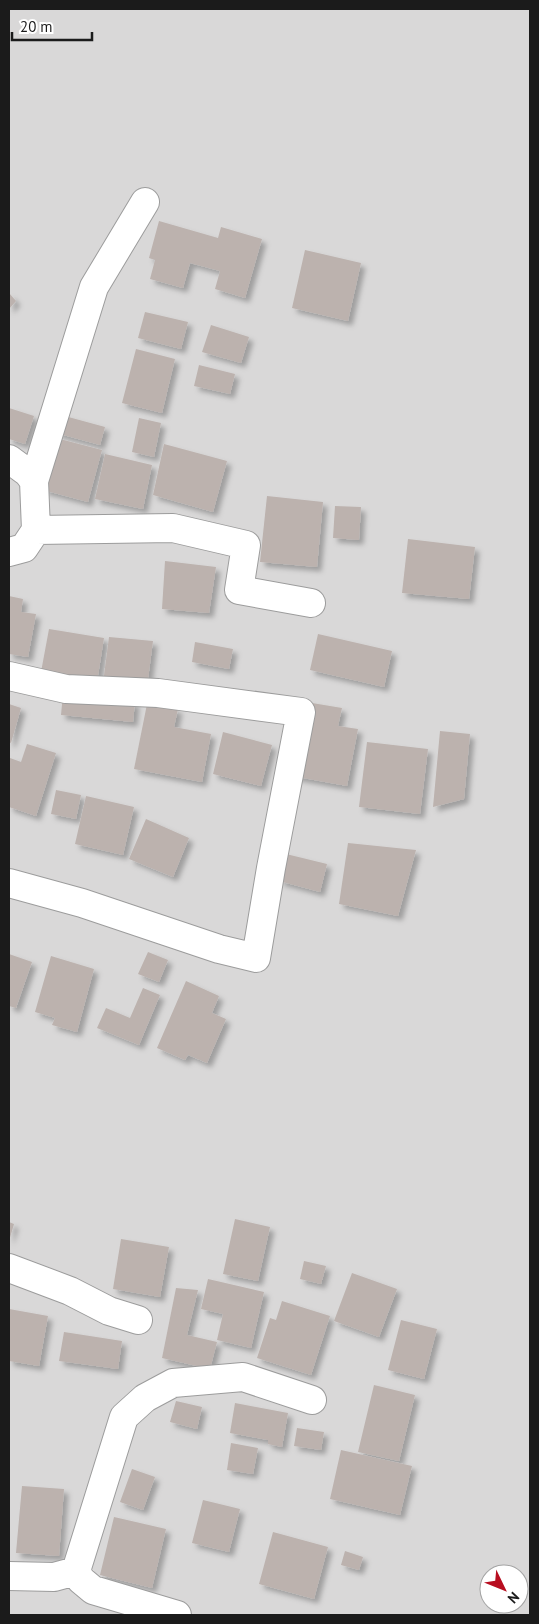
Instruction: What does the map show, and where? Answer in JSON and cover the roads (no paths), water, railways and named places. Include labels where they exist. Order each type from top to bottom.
[{"type":"street","points":[[9,552],[24,548],[36,530],[34,480],[94,287],[145,202]]},
{"type":"street","points":[[9,459],[28,473],[34,480]]},
{"type":"street","points":[[36,530],[173,528],[246,545],[239,590],[311,602]]},
{"type":"street","points":[[9,676],[66,689],[158,694],[301,712],[270,868],[256,958],[219,949],[82,903],[9,883]]},
{"type":"street","points":[[9,1268],[70,1291],[108,1312],[138,1320]]},
{"type":"street","points":[[177,1615],[92,1590],[81,1580],[76,1571],[124,1417],[145,1398],[174,1383],[243,1377],[312,1400]]},
{"type":"street","points":[[9,1576],[54,1577],[76,1571]]}]
